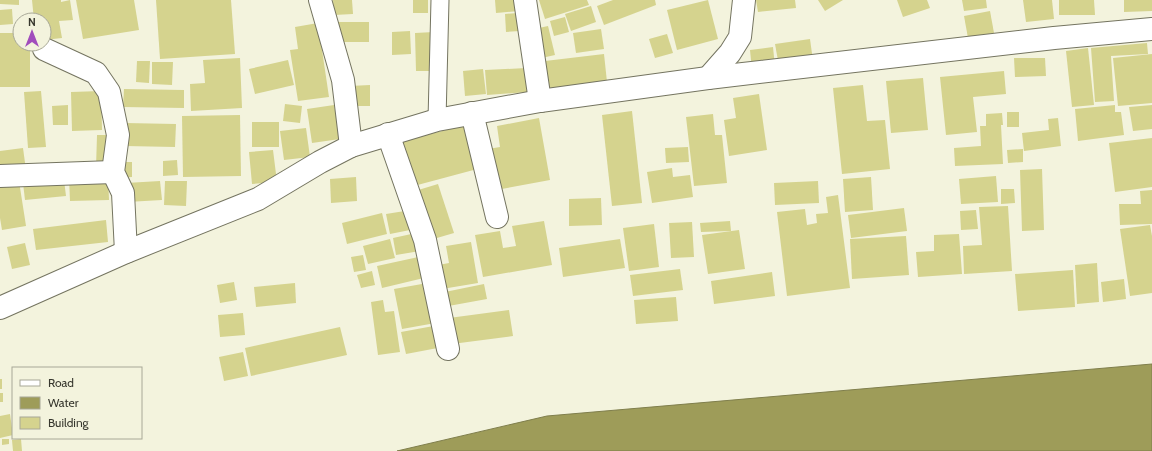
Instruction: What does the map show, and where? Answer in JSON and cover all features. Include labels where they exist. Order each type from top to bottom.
[{"type":"street","points":[[320,0],[343,80],[351,146]]},
{"type":"street","points":[[525,0],[540,101]]},
{"type":"street","points":[[708,78],[730,53],[740,37],[744,0]]},
{"type":"street","points":[[0,308],[126,252],[258,199],[320,162],[351,146],[437,120],[540,101],[708,78],[1152,28]]},
{"type":"street","points":[[50,52],[96,73],[109,92],[118,135],[113,172],[123,193],[126,252]]},
{"type":"street","points":[[472,113],[497,217]]},
{"type":"street","points":[[388,134],[425,240],[448,349]]},
{"type":"street","points":[[0,176],[113,172]]},
{"type":"lane","points":[[437,120],[440,0]]},
{"type":"water","points":[[1152,364],[1152,451],[397,451],[547,416]]},
{"type":"building","points":[[0,0],[19,0],[19,5],[0,4]]},
{"type":"building","points":[[32,0],[61,0],[61,2],[70,0],[73,20],[59,21],[62,38],[52,39],[52,12],[33,12]]},
{"type":"building","points":[[76,0],[134,0],[139,30],[83,39]]},
{"type":"building","points":[[156,0],[231,0],[235,54],[160,59]]},
{"type":"building","points":[[333,0],[352,0],[353,14],[334,15]]},
{"type":"building","points":[[413,0],[428,0],[428,13],[413,13]]},
{"type":"building","points":[[495,0],[518,0],[519,11],[496,13]]},
{"type":"building","points":[[539,0],[587,0],[589,5],[545,19]]},
{"type":"building","points":[[613,0],[655,0],[656,5],[604,25],[597,6]]},
{"type":"building","points":[[708,0],[718,39],[677,50],[667,10]]},
{"type":"building","points":[[756,0],[795,0],[796,8],[758,12]]},
{"type":"building","points":[[818,0],[843,0],[825,11]]},
{"type":"building","points":[[897,0],[927,0],[930,8],[903,17]]},
{"type":"building","points":[[962,0],[986,0],[987,8],[964,11]]},
{"type":"building","points":[[1023,0],[1052,0],[1054,19],[1026,22]]},
{"type":"building","points":[[1059,0],[1094,0],[1095,15],[1059,15]]},
{"type":"building","points":[[1124,0],[1152,0],[1152,11],[1124,12]]},
{"type":"building","points":[[591,6],[596,22],[571,31],[565,14]]},
{"type":"building","points":[[12,9],[12,24],[0,25],[0,10]]},
{"type":"building","points":[[990,11],[994,33],[968,38],[964,16]]},
{"type":"building","points":[[518,13],[520,31],[506,32],[505,14]]},
{"type":"building","points":[[565,17],[569,32],[554,36],[550,21]]},
{"type":"building","points":[[337,22],[369,22],[369,42],[337,42]]},
{"type":"building","points":[[318,23],[329,97],[298,101],[290,50],[298,49],[295,27]]},
{"type":"building","points":[[548,26],[555,55],[537,59],[530,30]]},
{"type":"building","points":[[601,29],[604,49],[576,53],[573,33]]},
{"type":"building","points":[[410,31],[411,54],[392,55],[392,32]]},
{"type":"building","points":[[434,32],[435,71],[416,71],[415,33]]},
{"type":"building","points":[[0,33],[12,33],[12,52],[30,52],[30,87],[0,87]]},
{"type":"building","points":[[667,34],[673,53],[655,58],[649,39]]},
{"type":"building","points":[[810,39],[813,61],[779,66],[775,44]]},
{"type":"building","points":[[1147,43],[1148,54],[1111,56],[1114,101],[1095,102],[1091,48]]},
{"type":"building","points":[[773,47],[775,67],[752,70],[750,50]]},
{"type":"building","points":[[1088,48],[1094,105],[1072,107],[1066,51]]},
{"type":"building","points":[[604,54],[607,82],[548,88],[545,61]]},
{"type":"building","points":[[1152,54],[1152,103],[1118,106],[1113,58]]},
{"type":"building","points":[[240,58],[242,108],[191,111],[190,84],[205,83],[203,60]]},
{"type":"building","points":[[1014,58],[1045,58],[1046,76],[1015,77]]},
{"type":"building","points":[[288,60],[294,85],[255,94],[249,69]]},
{"type":"building","points":[[137,61],[150,61],[149,83],[136,82]]},
{"type":"building","points":[[152,62],[173,62],[172,85],[152,84]]},
{"type":"building","points":[[526,68],[527,92],[487,95],[485,70]]},
{"type":"building","points":[[483,69],[486,94],[465,96],[463,71]]},
{"type":"building","points":[[1004,71],[1006,94],[973,97],[977,132],[946,135],[940,77]]},
{"type":"building","points":[[923,78],[928,130],[891,133],[886,81]]},
{"type":"building","points":[[370,85],[370,106],[351,106],[350,86]]},
{"type":"building","points":[[863,85],[867,121],[885,120],[890,169],[842,174],[833,88]]},
{"type":"building","points":[[124,89],[184,90],[184,108],[123,107]]},
{"type":"building","points":[[41,91],[46,147],[28,148],[24,92]]},
{"type":"building","points":[[101,91],[102,130],[72,131],[71,92]]},
{"type":"building","points":[[759,94],[767,150],[729,156],[724,120],[736,118],[733,98]]},
{"type":"building","points":[[285,104],[302,106],[300,123],[283,121]]},
{"type":"building","points":[[68,105],[68,125],[53,125],[52,106]]},
{"type":"building","points":[[334,105],[340,139],[312,143],[307,109]]},
{"type":"building","points":[[1115,105],[1115,112],[1121,112],[1124,135],[1078,141],[1075,109]]},
{"type":"building","points":[[1152,105],[1152,129],[1133,131],[1129,107]]},
{"type":"building","points":[[632,111],[642,203],[612,206],[602,115]]},
{"type":"building","points":[[1007,112],[1019,112],[1019,127],[1007,127]]},
{"type":"building","points":[[1002,113],[1003,125],[1001,125],[1003,164],[955,166],[954,148],[981,146],[980,126],[986,126],[986,114]]},
{"type":"building","points":[[713,114],[715,135],[722,135],[727,183],[694,186],[686,117]]},
{"type":"building","points":[[240,115],[241,176],[183,177],[182,116]]},
{"type":"building","points":[[539,118],[550,180],[496,190],[488,149],[500,147],[497,126]]},
{"type":"building","points":[[1058,118],[1061,146],[1024,151],[1022,133],[1049,130],[1048,119]]},
{"type":"building","points":[[252,122],[279,122],[279,147],[252,147]]},
{"type":"building","points":[[125,123],[176,124],[175,147],[125,146]]},
{"type":"building","points":[[470,124],[481,168],[410,187],[398,142]]},
{"type":"building","points":[[306,128],[310,157],[284,160],[280,131]]},
{"type":"building","points":[[97,135],[113,135],[111,169],[96,168]]},
{"type":"building","points":[[1152,138],[1152,187],[1115,192],[1109,143]]},
{"type":"building","points":[[688,147],[689,162],[666,163],[665,148]]},
{"type":"building","points":[[23,148],[26,170],[0,174],[0,151]]},
{"type":"building","points":[[1023,149],[1023,162],[1008,163],[1007,150]]},
{"type":"building","points":[[273,150],[277,182],[252,184],[249,152]]},
{"type":"building","points":[[177,160],[178,175],[163,176],[163,161]]},
{"type":"building","points":[[117,162],[132,162],[132,177],[118,178]]},
{"type":"building","points":[[672,168],[673,177],[690,175],[693,197],[652,203],[647,172]]},
{"type":"building","points":[[1042,169],[1044,230],[1022,231],[1020,170]]},
{"type":"building","points":[[108,176],[109,200],[70,201],[69,177]]},
{"type":"building","points":[[996,176],[998,202],[961,204],[959,179]]},
{"type":"building","points":[[356,177],[357,201],[331,203],[330,179]]},
{"type":"building","points":[[871,177],[873,210],[845,212],[843,179]]},
{"type":"building","points":[[64,180],[66,196],[25,200],[23,183]]},
{"type":"building","points":[[19,181],[26,226],[2,230],[0,218],[0,184]]},
{"type":"building","points":[[160,181],[162,200],[127,202],[126,183]]},
{"type":"building","points":[[165,181],[187,181],[186,206],[164,205]]},
{"type":"building","points":[[818,181],[819,203],[775,205],[774,183]]},
{"type":"building","points":[[438,184],[454,233],[430,240],[415,191]]},
{"type":"building","points":[[1001,189],[1014,189],[1015,203],[1001,204]]},
{"type":"building","points":[[1152,190],[1152,224],[1120,225],[1119,204],[1141,204],[1140,191]]},
{"type":"building","points":[[838,195],[850,288],[787,296],[777,212],[805,209],[807,225],[817,223],[816,214],[828,213],[826,197]]},
{"type":"building","points":[[601,198],[602,225],[569,226],[569,199]]},
{"type":"building","points":[[1008,206],[1012,271],[964,274],[963,246],[982,245],[979,207]]},
{"type":"building","points":[[904,208],[907,231],[851,238],[848,215]]},
{"type":"building","points":[[411,210],[415,229],[390,234],[386,214]]},
{"type":"building","points":[[976,210],[978,229],[961,230],[960,211]]},
{"type":"building","points":[[382,213],[387,234],[347,244],[342,223]]},
{"type":"building","points":[[106,220],[108,242],[36,250],[33,229]]},
{"type":"building","points":[[544,221],[552,265],[483,277],[475,235],[500,231],[503,248],[516,246],[512,226]]},
{"type":"building","points":[[730,221],[731,231],[701,232],[700,223]]},
{"type":"building","points":[[692,222],[694,257],[671,258],[669,223]]},
{"type":"building","points":[[654,224],[659,267],[629,271],[623,228]]},
{"type":"building","points":[[1150,225],[1152,236],[1152,293],[1130,296],[1120,229]]},
{"type":"building","points":[[739,230],[745,269],[708,274],[702,235]]},
{"type":"building","points":[[416,233],[420,251],[396,255],[393,238]]},
{"type":"building","points":[[959,234],[962,274],[918,277],[916,252],[934,251],[934,235]]},
{"type":"building","points":[[906,236],[909,275],[852,279],[850,239]]},
{"type":"building","points":[[390,239],[395,258],[368,264],[363,246]]},
{"type":"building","points":[[620,239],[625,268],[563,277],[559,248]]},
{"type":"building","points":[[471,242],[478,283],[436,290],[433,266],[449,263],[446,246]]},
{"type":"building","points":[[25,243],[30,265],[12,269],[7,247]]},
{"type":"building","points":[[363,255],[366,270],[354,272],[351,257]]},
{"type":"building","points":[[423,256],[428,277],[382,288],[377,266]]},
{"type":"building","points":[[1097,263],[1099,302],[1077,304],[1075,265]]},
{"type":"building","points":[[680,269],[683,290],[633,296],[630,275]]},
{"type":"building","points":[[1073,270],[1075,307],[1018,311],[1015,274]]},
{"type":"building","points":[[372,271],[375,285],[361,288],[357,275]]},
{"type":"building","points":[[772,272],[775,296],[714,304],[711,281]]},
{"type":"building","points":[[1124,279],[1126,299],[1103,302],[1101,282]]},
{"type":"building","points":[[234,282],[237,300],[220,303],[217,285]]},
{"type":"building","points":[[433,282],[441,322],[402,329],[394,289]]},
{"type":"building","points":[[295,283],[296,303],[256,307],[254,287]]},
{"type":"building","points":[[484,284],[487,299],[443,307],[440,293]]},
{"type":"building","points":[[676,297],[678,321],[636,324],[634,300]]},
{"type":"building","points":[[383,300],[385,312],[394,311],[400,352],[378,355],[371,302]]},
{"type":"building","points":[[509,310],[513,336],[452,344],[449,318]]},
{"type":"building","points":[[243,313],[245,335],[220,337],[218,315]]},
{"type":"building","points":[[439,325],[443,347],[406,354],[401,332]]},
{"type":"building","points":[[340,327],[347,355],[251,376],[245,348]]},
{"type":"building","points":[[243,352],[248,376],[224,381],[219,357]]},
{"type":"building","points":[[0,379],[2,379],[2,389],[0,389]]},
{"type":"building","points":[[0,393],[3,393],[3,402],[0,402]]},
{"type":"building","points":[[10,414],[12,435],[0,438],[0,416]]},
{"type":"building","points":[[2,439],[9,439],[9,444],[2,445]]},
{"type":"building","points":[[21,439],[22,451],[13,451],[12,440]]}]
